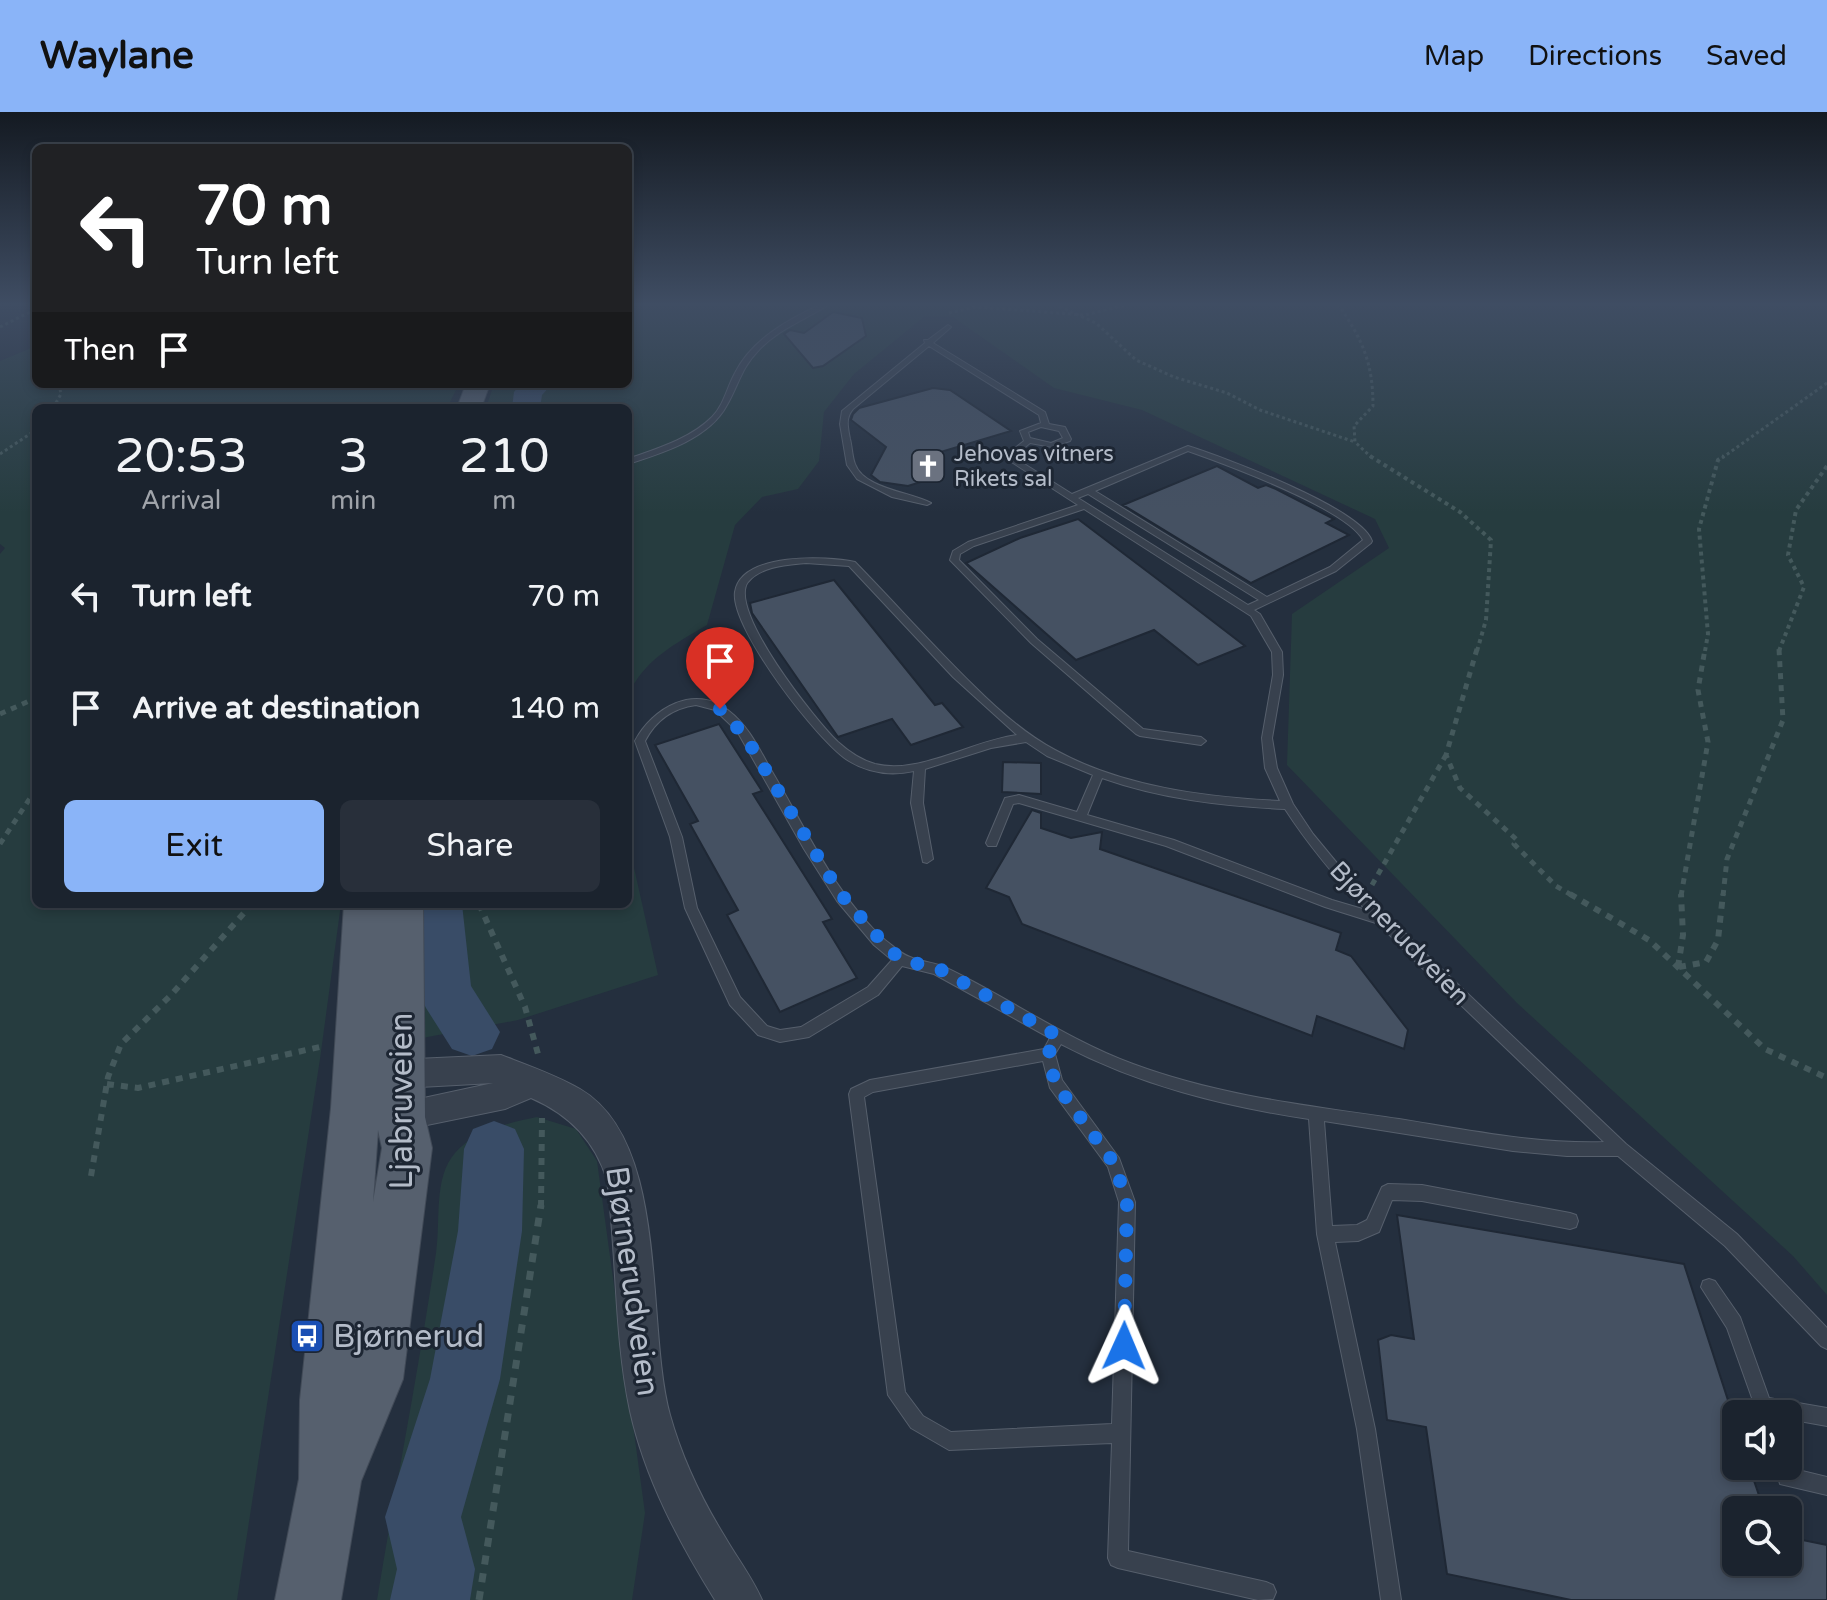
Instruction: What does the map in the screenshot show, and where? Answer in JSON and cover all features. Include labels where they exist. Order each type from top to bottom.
[{"type":"main road","name":"Ljabruveien","points":[[308,1600],[330,1479],[374,1379],[407,1148],[357,1043],[365,908]]},
{"type":"main road","name":"Ljabruveien","points":[[385,1102],[402,908]]},
{"type":"street","points":[[385,1102],[505,1095],[536,1085]]},
{"type":"street","name":"Bjørnerudveien","points":[[536,1085],[570,1100],[604,1134],[616,1154],[627,1204],[644,1385],[682,1505],[740,1600]]},
{"type":"lane","points":[[632,460],[710,422],[722,408],[737,373]]},
{"type":"lane","points":[[889,373],[850,407],[844,424],[851,465],[860,477],[895,495],[927,503]]},
{"type":"lane","points":[[978,373],[1042,414],[1045,425]]},
{"type":"lane","points":[[1045,425],[1066,431],[1067,439],[1052,445],[1028,441],[1024,431],[1045,425]]},
{"type":"lane","name":"Bjørnerudveien","points":[[1028,441],[1014,452],[1014,461],[1248,609],[1265,627],[1277,652],[1278,675],[1267,738],[1271,768],[1288,805],[1309,837],[1365,901],[1621,1149],[1731,1240],[1827,1340]]},
{"type":"lane","points":[[1071,498],[1188,448],[1309,501],[1366,535],[1368,541],[1333,569],[1248,609]]},
{"type":"lane","points":[[1090,491],[1267,601]]},
{"type":"lane","points":[[1084,506],[971,544],[956,553],[954,560],[1034,641],[1140,732],[1201,741]]},
{"type":"lane","points":[[1026,738],[1002,738],[920,765],[885,770],[871,767],[830,741],[766,654],[743,613],[738,593],[744,581],[768,568],[809,559],[832,558],[852,564],[1026,738],[1099,773],[1234,804],[1288,805]]},
{"type":"lane","points":[[900,959],[873,991],[804,1033],[780,1036],[763,1031],[754,1023],[735,1001],[691,908],[676,837],[640,741],[645,728],[656,717],[687,704],[705,702],[720,709],[745,736],[839,892],[900,959],[941,970],[1107,1060],[1176,1085],[1316,1113],[1521,1144],[1583,1151],[1621,1149]]},
{"type":"lane","points":[[920,765],[917,803],[927,859]]},
{"type":"lane","points":[[1081,815],[1099,773]]},
{"type":"lane","points":[[992,843],[1009,801],[1014,800],[1081,815],[1384,920]]},
{"type":"lane","points":[[1058,1036],[1048,1054],[1055,1083],[1114,1163],[1127,1202],[1118,1558],[1266,1592]]},
{"type":"lane","points":[[1048,1054],[870,1086],[856,1094],[897,1395],[917,1422],[949,1441],[1122,1433]]},
{"type":"lane","points":[[1316,1113],[1325,1234],[1366,1429],[1391,1600]]},
{"type":"lane","points":[[1325,1234],[1358,1233],[1373,1226],[1388,1192],[1422,1193],[1570,1221]]},
{"type":"lane","points":[[1709,1287],[1734,1323],[1761,1400]]},
{"type":"lane","points":[[1802,1414],[1827,1417]]},
{"type":"lane","points":[[1800,1480],[1827,1486]]},
{"type":"path","points":[[1166,373],[1227,393],[1260,410],[1355,442],[1393,473],[1466,515],[1491,540],[1486,620],[1446,755],[1378,871],[1365,901]]},
{"type":"path","points":[[1355,442],[1354,426],[1373,406],[1371,373]]},
{"type":"path","points":[[1678,967],[1683,935],[1681,884],[1708,742],[1698,690],[1708,634],[1699,529],[1718,460],[1827,383]]},
{"type":"path","points":[[0,454],[32,433]]},
{"type":"path","points":[[1678,967],[1706,962],[1718,940],[1727,859],[1783,720],[1779,648],[1804,587],[1788,555],[1796,510],[1827,466]]},
{"type":"path","points":[[0,714],[32,700]]},
{"type":"path","points":[[1446,755],[1460,788],[1485,814],[1506,828],[1517,840],[1514,844],[1556,886],[1649,940],[1725,1018],[1765,1049],[1826,1080]]},
{"type":"path","points":[[0,844],[32,795]]},
{"type":"path","points":[[91,1176],[107,1084],[121,1044],[171,995],[248,908]]},
{"type":"path","points":[[479,1600],[544,1179],[525,1007],[481,908]]},
{"type":"path","points":[[107,1084],[138,1088],[244,1067],[315,1046],[357,1043]]},
{"type":"green space","points":[[0,373],[32,373],[32,388],[457,388],[449,404],[32,404],[32,908],[340,908],[237,1600],[0,1600],[0,554],[5,548],[0,544]]},
{"type":"green space","points":[[632,373],[855,373],[824,412],[819,461],[798,489],[762,497],[735,525],[707,625],[651,663],[632,687],[632,404],[487,404],[493,388],[632,388]]},
{"type":"green space","points":[[1033,373],[1827,373],[1827,1295],[1793,1256],[1517,1003],[1287,765],[1292,614],[1389,548],[1375,519],[1142,410],[1054,388]]},
{"type":"green space","points":[[632,859],[658,975],[518,1020],[417,1039],[419,908],[632,908]]},
{"type":"green space","points":[[537,1117],[576,1129],[597,1161],[645,1513],[632,1600],[377,1600],[436,1253],[443,1175],[455,1153],[472,1139],[493,1129]]},
{"type":"building","points":[[933,388],[950,390],[1011,431],[937,453],[924,481],[908,486],[880,482],[871,475],[886,447],[851,420],[853,414],[859,408]]},
{"type":"building","points":[[1217,466],[1258,488],[1266,485],[1276,489],[1334,519],[1326,523],[1349,535],[1251,583],[1123,505]]},
{"type":"building","points":[[1078,519],[1245,646],[1198,665],[1154,630],[1076,660],[966,563],[1020,538]]},
{"type":"building","points":[[834,580],[935,705],[942,703],[963,727],[911,745],[892,719],[838,737],[752,613],[750,603]]},
{"type":"building","points":[[719,724],[762,791],[753,794],[832,919],[823,922],[857,978],[780,1012],[727,915],[738,910],[690,824],[698,821],[655,745]]},
{"type":"building","points":[[1003,762],[1041,763],[1041,794],[1002,792]]},
{"type":"building","points":[[1032,810],[1041,813],[1041,828],[1071,838],[1102,832],[1100,849],[1341,933],[1336,950],[1351,956],[1408,1030],[1404,1049],[1317,1016],[1312,1036],[1022,924],[1009,897],[986,888]]},
{"type":"building","points":[[1397,1215],[1684,1264],[1728,1400],[1722,1400],[1722,1480],[1754,1480],[1759,1496],[1722,1496],[1722,1576],[1802,1576],[1802,1540],[1827,1545],[1827,1600],[1571,1600],[1447,1574],[1426,1427],[1387,1420],[1378,1340],[1391,1335],[1414,1339]]},
{"type":"waterway","points":[[526,404],[528,392],[533,388]]},
{"type":"waterway","points":[[437,908],[445,992],[472,1032]]},
{"type":"waterway","points":[[430,1600],[436,1569],[423,1517],[465,1379],[490,1231],[494,1149]]},
{"type":"place","name":"Jehovas vitners Rikets sal","points":[[928,466]]},
{"type":"place","name":"Bjørnerud","points":[[307,1336]]},
{"type":"route","points":[[720,709],[745,736],[839,892],[868,929],[900,959],[941,970],[1058,1036],[1048,1054],[1055,1083],[1114,1163],[1127,1202],[1124,1346]]}]
